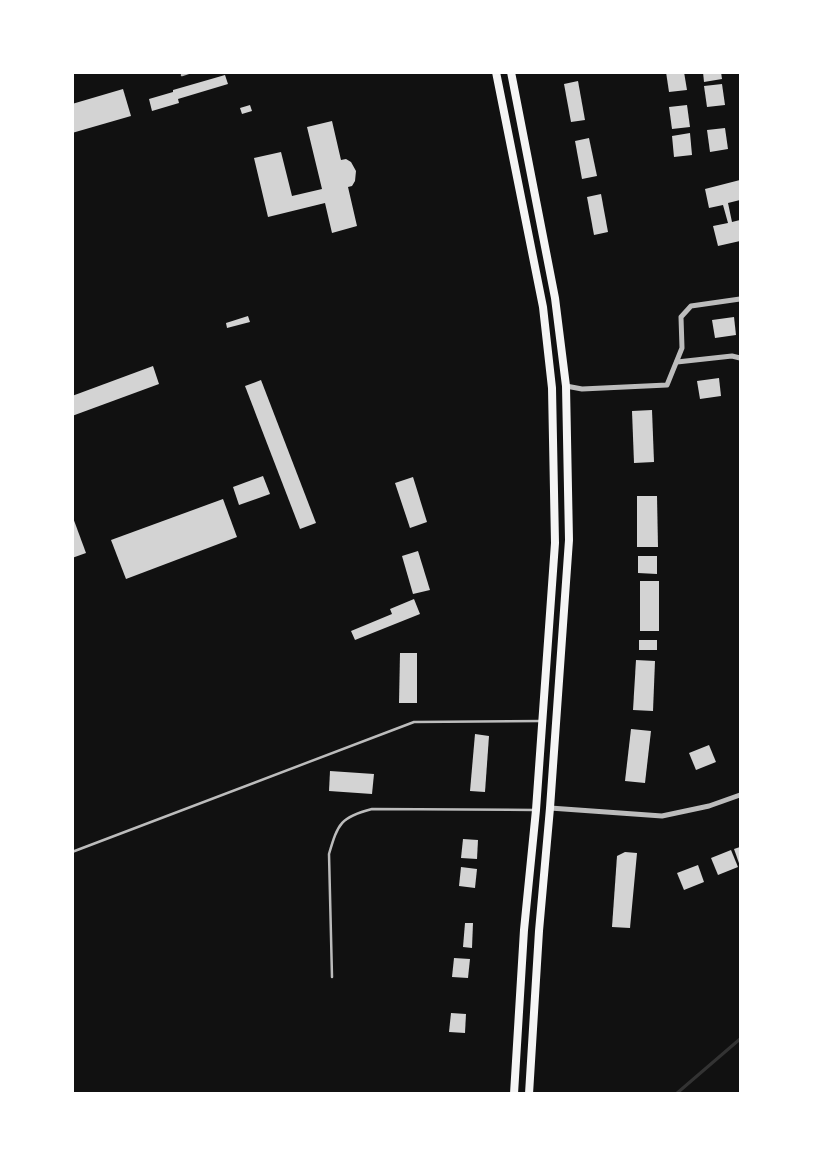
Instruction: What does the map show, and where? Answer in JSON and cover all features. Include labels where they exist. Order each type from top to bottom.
[{"type":"main road","points":[[496,72],[543,307],[552,388],[555,543],[536,810],[524,930],[514,1094]]},
{"type":"main road","points":[[511,72],[555,298],[566,386],[570,540],[539,931],[529,1094]]},
{"type":"main road","points":[[524,930],[539,931]]},
{"type":"street","points":[[566,386],[582,389],[667,385],[682,348],[681,316],[691,306],[740,299]]},
{"type":"street","points":[[677,362],[732,356],[740,358]]},
{"type":"street","points":[[550,808],[662,816],[709,806],[740,795]]},
{"type":"lane","points":[[182,75],[191,72]]},
{"type":"lane","points":[[72,852],[414,722],[543,721]]},
{"type":"lane","points":[[332,977],[329,854],[334,836],[343,820],[372,809],[536,810]]},
{"type":"building","points":[[666,72],[684,72],[687,90],[669,92]]},
{"type":"building","points":[[703,72],[721,72],[722,79],[704,82]]},
{"type":"building","points":[[225,75],[228,84],[178,99],[179,103],[152,111],[149,99]]},
{"type":"building","points":[[578,81],[585,120],[571,122],[564,84]]},
{"type":"building","points":[[722,84],[725,105],[707,107],[704,86]]},
{"type":"building","points":[[123,89],[131,116],[72,133],[72,104]]},
{"type":"building","points":[[250,105],[252,111],[242,114],[240,108]]},
{"type":"building","points":[[687,105],[690,127],[672,129],[669,107]]},
{"type":"building","points":[[332,121],[341,160],[346,159],[351,162],[356,171],[355,181],[352,186],[348,187],[357,226],[332,233],[325,203],[268,217],[254,158],[281,152],[292,196],[322,189],[307,127]]},
{"type":"building","points":[[725,128],[728,149],[710,152],[707,130]]},
{"type":"building","points":[[690,133],[692,155],[674,157],[672,136]]},
{"type":"building","points":[[589,138],[597,176],[582,179],[575,141]]},
{"type":"building","points":[[740,180],[740,200],[728,203],[732,222],[740,220],[740,241],[718,246],[713,226],[728,223],[723,205],[709,208],[705,189]]},
{"type":"building","points":[[601,194],[608,232],[594,235],[587,197]]},
{"type":"building","points":[[248,316],[250,322],[227,328],[226,323]]},
{"type":"building","points":[[734,317],[736,335],[715,338],[712,320]]},
{"type":"building","points":[[153,366],[159,384],[72,416],[72,396]]},
{"type":"building","points":[[719,378],[721,396],[700,399],[697,381]]},
{"type":"building","points":[[261,380],[316,523],[300,529],[245,386]]},
{"type":"building","points":[[652,410],[654,462],[634,463],[632,411]]},
{"type":"building","points":[[263,476],[270,494],[239,505],[233,487]]},
{"type":"building","points":[[413,477],[427,522],[410,528],[395,483]]},
{"type":"building","points":[[637,496],[657,496],[658,547],[637,547]]},
{"type":"building","points":[[223,499],[237,537],[126,579],[111,540]]},
{"type":"building","points":[[72,515],[86,553],[72,558]]},
{"type":"building","points":[[418,551],[430,590],[413,594],[402,556]]},
{"type":"building","points":[[638,556],[657,556],[657,574],[638,573]]},
{"type":"building","points":[[640,581],[659,581],[659,631],[640,631]]},
{"type":"building","points":[[414,599],[420,614],[355,640],[351,631],[392,614],[390,609]]},
{"type":"building","points":[[639,640],[657,640],[657,650],[639,650]]},
{"type":"building","points":[[400,653],[417,653],[417,703],[399,703]]},
{"type":"building","points":[[636,660],[655,661],[653,711],[633,710]]},
{"type":"building","points":[[631,729],[651,731],[645,783],[625,781]]},
{"type":"building","points":[[475,734],[489,736],[485,792],[470,791]]},
{"type":"building","points":[[709,745],[716,762],[696,770],[689,753]]},
{"type":"building","points":[[330,771],[374,774],[372,794],[329,791]]},
{"type":"building","points":[[463,839],[478,840],[477,859],[461,858]]},
{"type":"building","points":[[740,847],[740,866],[734,849]]},
{"type":"building","points":[[731,850],[738,867],[718,875],[711,858]]},
{"type":"building","points":[[625,852],[637,853],[630,928],[612,927],[617,856]]},
{"type":"building","points":[[698,865],[704,882],[684,890],[677,873]]},
{"type":"building","points":[[461,867],[477,869],[475,888],[459,886]]},
{"type":"building","points":[[465,923],[473,923],[472,948],[463,947]]},
{"type":"building","points":[[454,958],[470,959],[468,978],[452,977]]},
{"type":"building","points":[[451,1013],[466,1014],[465,1033],[449,1032]]},
{"type":"waterway","points":[[676,1094],[740,1039]]}]
